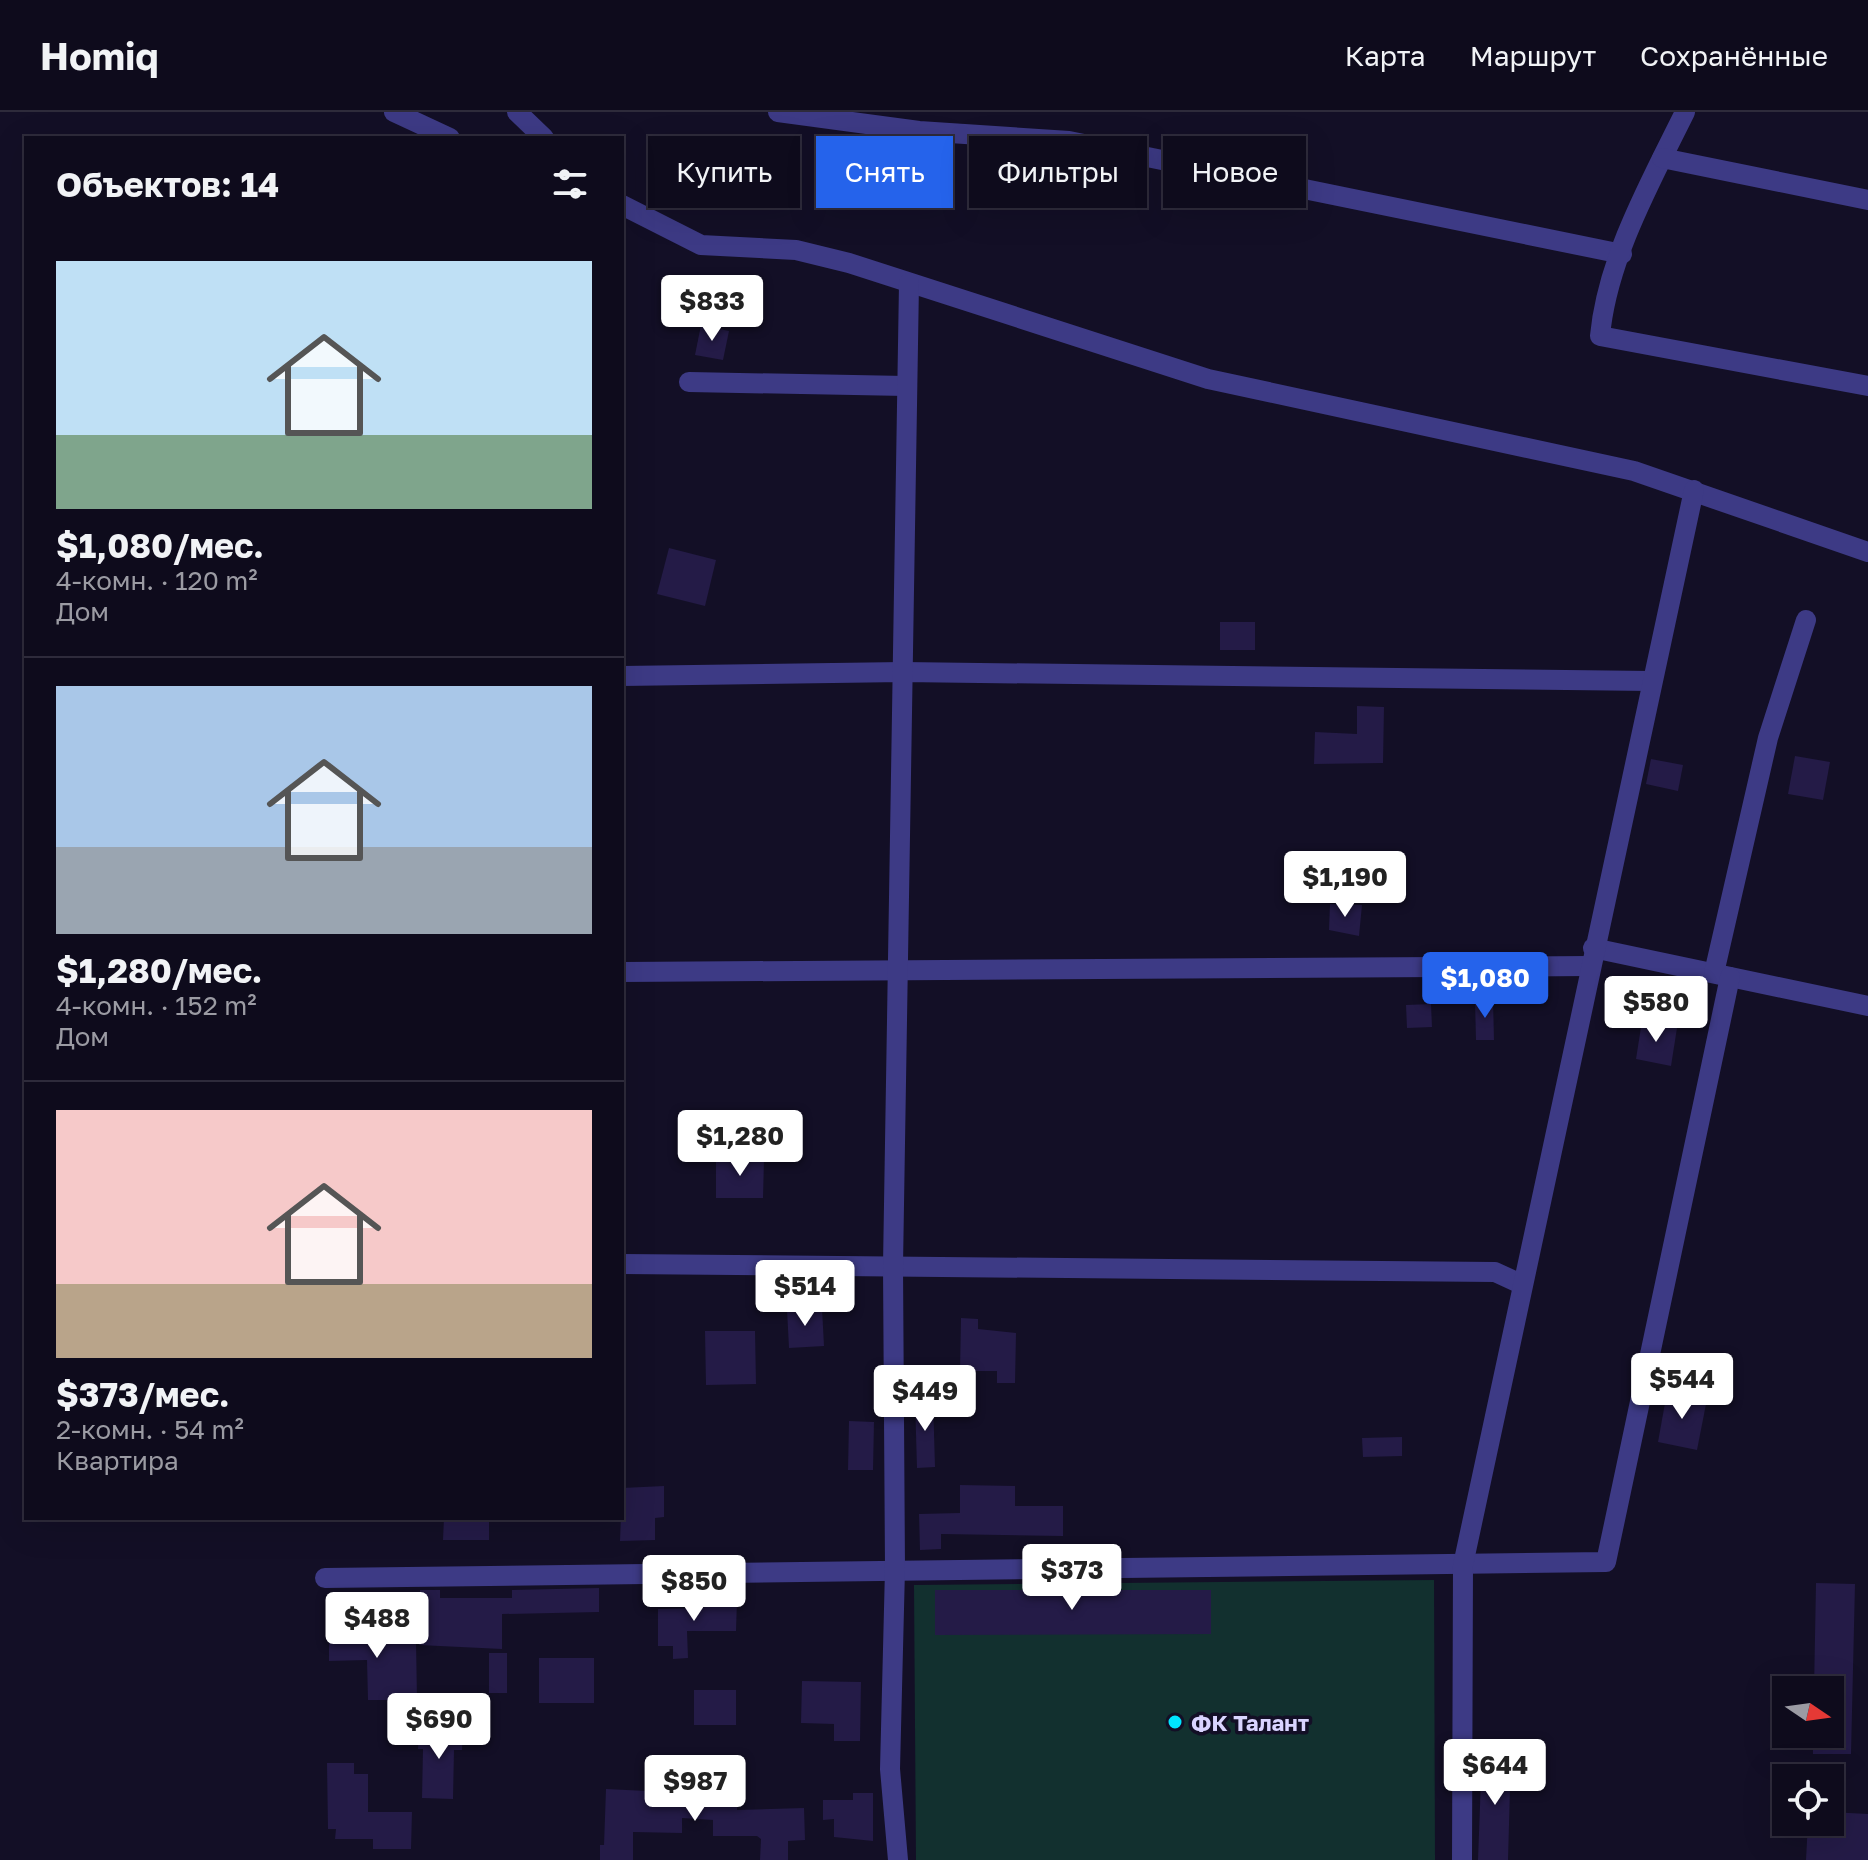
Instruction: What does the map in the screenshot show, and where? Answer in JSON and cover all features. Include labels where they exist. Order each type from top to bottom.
[{"type":"street","points":[[394,112],[446,136]]},
{"type":"street","points":[[517,112],[542,136]]},
{"type":"street","points":[[778,112],[919,131],[1069,141],[1622,254]]},
{"type":"street","points":[[1685,112],[1622,254],[1603,306],[1600,336],[1868,386]]},
{"type":"street","points":[[1662,158],[1868,200]]},
{"type":"street","points":[[624,206],[701,245],[796,250],[1208,379],[1634,471],[1868,552]]},
{"type":"street","points":[[898,1860],[890,1769],[895,1569],[893,1266],[909,283]]},
{"type":"street","points":[[689,382],[906,386]]},
{"type":"street","points":[[1462,1860],[1463,1565],[1591,957],[1694,490]]},
{"type":"street","points":[[325,1578],[1606,1562],[1768,738],[1806,620]]},
{"type":"street","points":[[624,676],[903,672],[1651,681]]},
{"type":"street","points":[[624,972],[896,972],[1591,957],[1722,975],[1868,1006]]},
{"type":"street","points":[[624,1264],[1495,1272],[1521,1284]]},
{"type":"green space","name":"ФК Талант","points":[[1434,1580],[1435,1860],[916,1860],[914,1585]]},
{"type":"building","points":[[701,325],[729,331],[723,360],[695,355]]},
{"type":"building","points":[[669,548],[716,560],[705,606],[657,594]]},
{"type":"building","points":[[1220,622],[1255,622],[1255,650],[1220,650]]},
{"type":"building","points":[[1357,706],[1384,707],[1383,763],[1314,764],[1315,732],[1357,734]]},
{"type":"building","points":[[1795,756],[1830,762],[1823,800],[1788,794]]},
{"type":"building","points":[[1651,759],[1683,765],[1678,791],[1646,784]]},
{"type":"building","points":[[1330,904],[1362,905],[1359,936],[1329,930]]},
{"type":"building","points":[[1672,988],[1705,994],[1700,1021],[1667,1014]]},
{"type":"building","points":[[1493,999],[1494,1040],[1476,1040],[1475,1000]]},
{"type":"building","points":[[1431,1004],[1432,1027],[1407,1028],[1406,1005]]},
{"type":"building","points":[[1642,1021],[1677,1028],[1671,1066],[1636,1059]]},
{"type":"building","points":[[716,1159],[764,1159],[763,1198],[716,1198]]},
{"type":"building","points":[[822,1308],[824,1346],[789,1348],[787,1309]]},
{"type":"building","points":[[961,1318],[978,1319],[978,1329],[1016,1333],[1015,1383],[997,1383],[997,1371],[960,1371]]},
{"type":"building","points":[[705,1331],[755,1331],[756,1384],[706,1385]]},
{"type":"building","points":[[1667,1392],[1707,1399],[1697,1450],[1658,1442]]},
{"type":"building","points":[[915,1399],[933,1399],[935,1467],[917,1468]]},
{"type":"building","points":[[849,1421],[874,1422],[873,1470],[848,1470]]},
{"type":"building","points":[[1402,1437],[1402,1456],[1363,1457],[1362,1438]]},
{"type":"building","points":[[960,1485],[1015,1486],[1015,1506],[1063,1506],[1063,1536],[941,1534],[941,1549],[920,1550],[919,1514],[960,1513]]},
{"type":"building","points":[[664,1486],[664,1517],[655,1518],[655,1540],[620,1541],[621,1520],[624,1520],[624,1488]]},
{"type":"building","points":[[444,1520],[489,1520],[489,1540],[443,1540]]},
{"type":"building","points":[[1816,1583],[1855,1584],[1851,1754],[1813,1754],[1813,1748],[1844,1748],[1844,1676],[1814,1676]]},
{"type":"building","points":[[599,1588],[599,1612],[502,1614],[502,1649],[419,1645],[420,1590],[440,1590],[440,1598],[512,1598],[512,1590]]},
{"type":"building","points":[[935,1590],[1211,1590],[1211,1634],[935,1635]]},
{"type":"building","points":[[704,1600],[737,1600],[736,1631],[687,1631],[688,1658],[673,1659],[673,1646],[658,1646],[658,1609],[704,1608]]},
{"type":"building","points":[[329,1622],[358,1622],[358,1631],[384,1630],[384,1641],[416,1640],[417,1700],[368,1700],[367,1660],[329,1661]]},
{"type":"building","points":[[489,1653],[507,1653],[507,1693],[489,1693]]},
{"type":"building","points":[[539,1658],[594,1658],[594,1703],[539,1703]]},
{"type":"building","points":[[802,1681],[861,1682],[860,1741],[834,1741],[834,1724],[801,1723]]},
{"type":"building","points":[[694,1690],[736,1690],[736,1725],[694,1725]]},
{"type":"building","points":[[419,1728],[463,1729],[462,1750],[454,1750],[453,1799],[422,1798],[423,1749],[418,1749]]},
{"type":"building","points":[[1482,1752],[1511,1753],[1508,1860],[1478,1860]]},
{"type":"building","points":[[327,1763],[354,1763],[354,1774],[368,1774],[368,1812],[412,1812],[411,1849],[373,1849],[373,1839],[335,1839],[336,1829],[328,1829]]},
{"type":"building","points":[[606,1789],[647,1791],[647,1798],[689,1803],[737,1803],[737,1810],[804,1808],[805,1840],[788,1841],[788,1860],[760,1860],[761,1839],[757,1836],[713,1836],[713,1820],[682,1818],[682,1833],[633,1832],[633,1860],[600,1860],[600,1845],[604,1845]]},
{"type":"building","points":[[853,1793],[873,1793],[873,1841],[834,1837],[834,1819],[823,1820],[823,1800],[853,1800]]},
{"type":"building","points":[[1844,1813],[1868,1814],[1868,1860],[1806,1860],[1807,1836],[1844,1836]]},
{"type":"place","name":"ФК Талант","points":[[1175,1722]]}]
